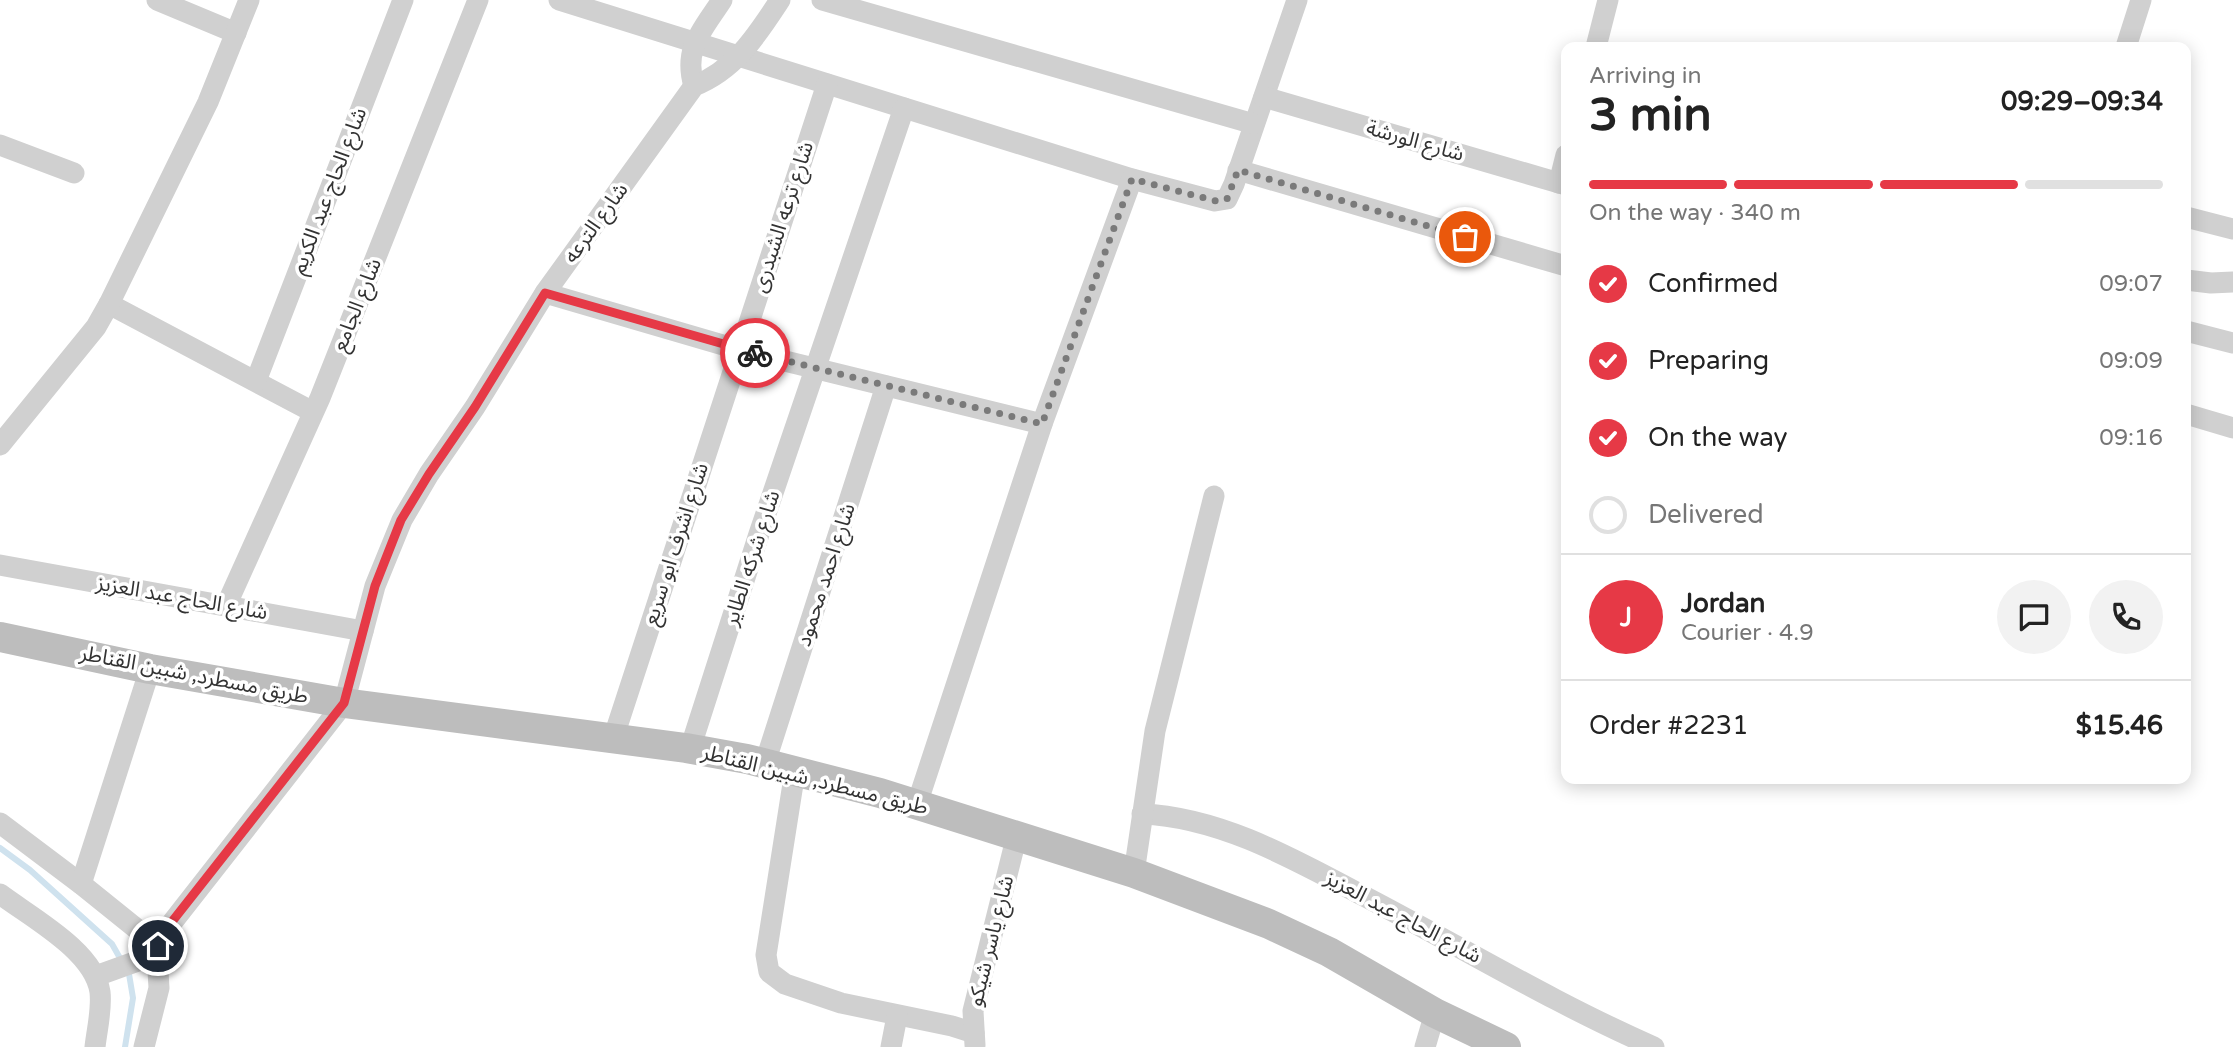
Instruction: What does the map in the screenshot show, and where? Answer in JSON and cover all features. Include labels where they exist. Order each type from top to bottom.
[{"type":"main road","name":"طريق مسطرد, شبين القناطر","points":[[0,636],[150,669],[348,694],[613,739],[690,749],[765,763],[917,804],[1017,835],[1135,866],[1329,952],[1435,1013],[1506,1047]]},
{"type":"street","points":[[157,0],[236,33]]},
{"type":"street","points":[[0,445],[96,327],[109,304],[208,102],[249,0]]},
{"type":"street","name":"شارع الحاج عبد الكريم","points":[[256,381],[402,0]]},
{"type":"street","name":"شارع الجامع","points":[[226,606],[313,412],[478,0]]},
{"type":"street","points":[[559,0],[1132,179],[1216,201],[1227,199],[1297,0]]},
{"type":"street","points":[[694,86],[689,68],[696,42],[722,0]]},
{"type":"street","name":"شارع الترعه","points":[[348,694],[375,586],[401,520],[429,474],[475,407],[545,293],[694,86],[711,80],[726,70],[752,43],[780,0]]},
{"type":"street","points":[[822,0],[1254,124]]},
{"type":"street","points":[[1596,42],[1608,0]]},
{"type":"street","points":[[2128,42],[2141,0]]},
{"type":"street","name":"شارع ترعه الشبدرى","points":[[740,350],[827,84]]},
{"type":"street","name":"شارع الورشة","points":[[1264,97],[1561,184]]},
{"type":"street","name":"شارع شركه الطاير","points":[[690,749],[759,534],[905,108]]},
{"type":"street","points":[[0,145],[74,173]]},
{"type":"street","points":[[1238,170],[1561,265]]},
{"type":"street","points":[[917,804],[1042,424],[1132,179]]},
{"type":"street","points":[[2191,218],[2233,229]]},
{"type":"street","points":[[2191,280],[2211,283],[2233,282]]},
{"type":"street","points":[[545,293],[740,350],[1042,424]]},
{"type":"street","points":[[109,304],[313,412]]},
{"type":"street","points":[[2191,332],[2233,343]]},
{"type":"street","name":"شارع اشرف ابو سريع","points":[[613,739],[740,350]]},
{"type":"street","name":"شارع احمد محمود","points":[[765,763],[886,386]]},
{"type":"street","points":[[2191,415],[2233,428]]},
{"type":"street","points":[[1135,866],[1155,732],[1214,496]]},
{"type":"street","name":"شارع الحاج عبد العزيز","points":[[0,565],[226,606],[361,640]]},
{"type":"street","points":[[81,884],[150,669]]},
{"type":"street","points":[[102,974],[153,953],[167,928],[348,694]]},
{"type":"street","points":[[795,771],[766,955],[769,972],[785,984],[841,1003],[944,1024],[975,1040]]},
{"type":"street","name":"شارع الحاج عبد العزيز","points":[[1141,821],[1167,815],[1189,820],[1227,832],[1296,861],[1564,1004],[1654,1047]]},
{"type":"street","points":[[0,823],[81,884],[153,953],[159,988],[144,1047]]},
{"type":"street","name":"شارع ياسر شيكو","points":[[975,1040],[973,1011],[1017,835]]},
{"type":"street","points":[[0,894],[77,950],[102,974]]},
{"type":"street","points":[[95,1047],[102,974]]},
{"type":"street","points":[[1424,1047],[1435,1013]]},
{"type":"street","points":[[891,1047],[897,1016]]},
{"type":"waterway","points":[[0,848],[30,870],[112,944],[129,974],[133,998],[125,1047]]},
{"type":"way so far","points":[[755,353],[1042,424],[1132,179],[1216,201],[1227,199],[1238,170],[1465,237]]},
{"type":"route","points":[[158,946],[167,928],[344,703],[351,685],[375,586],[401,520],[545,293],[755,353]]}]
